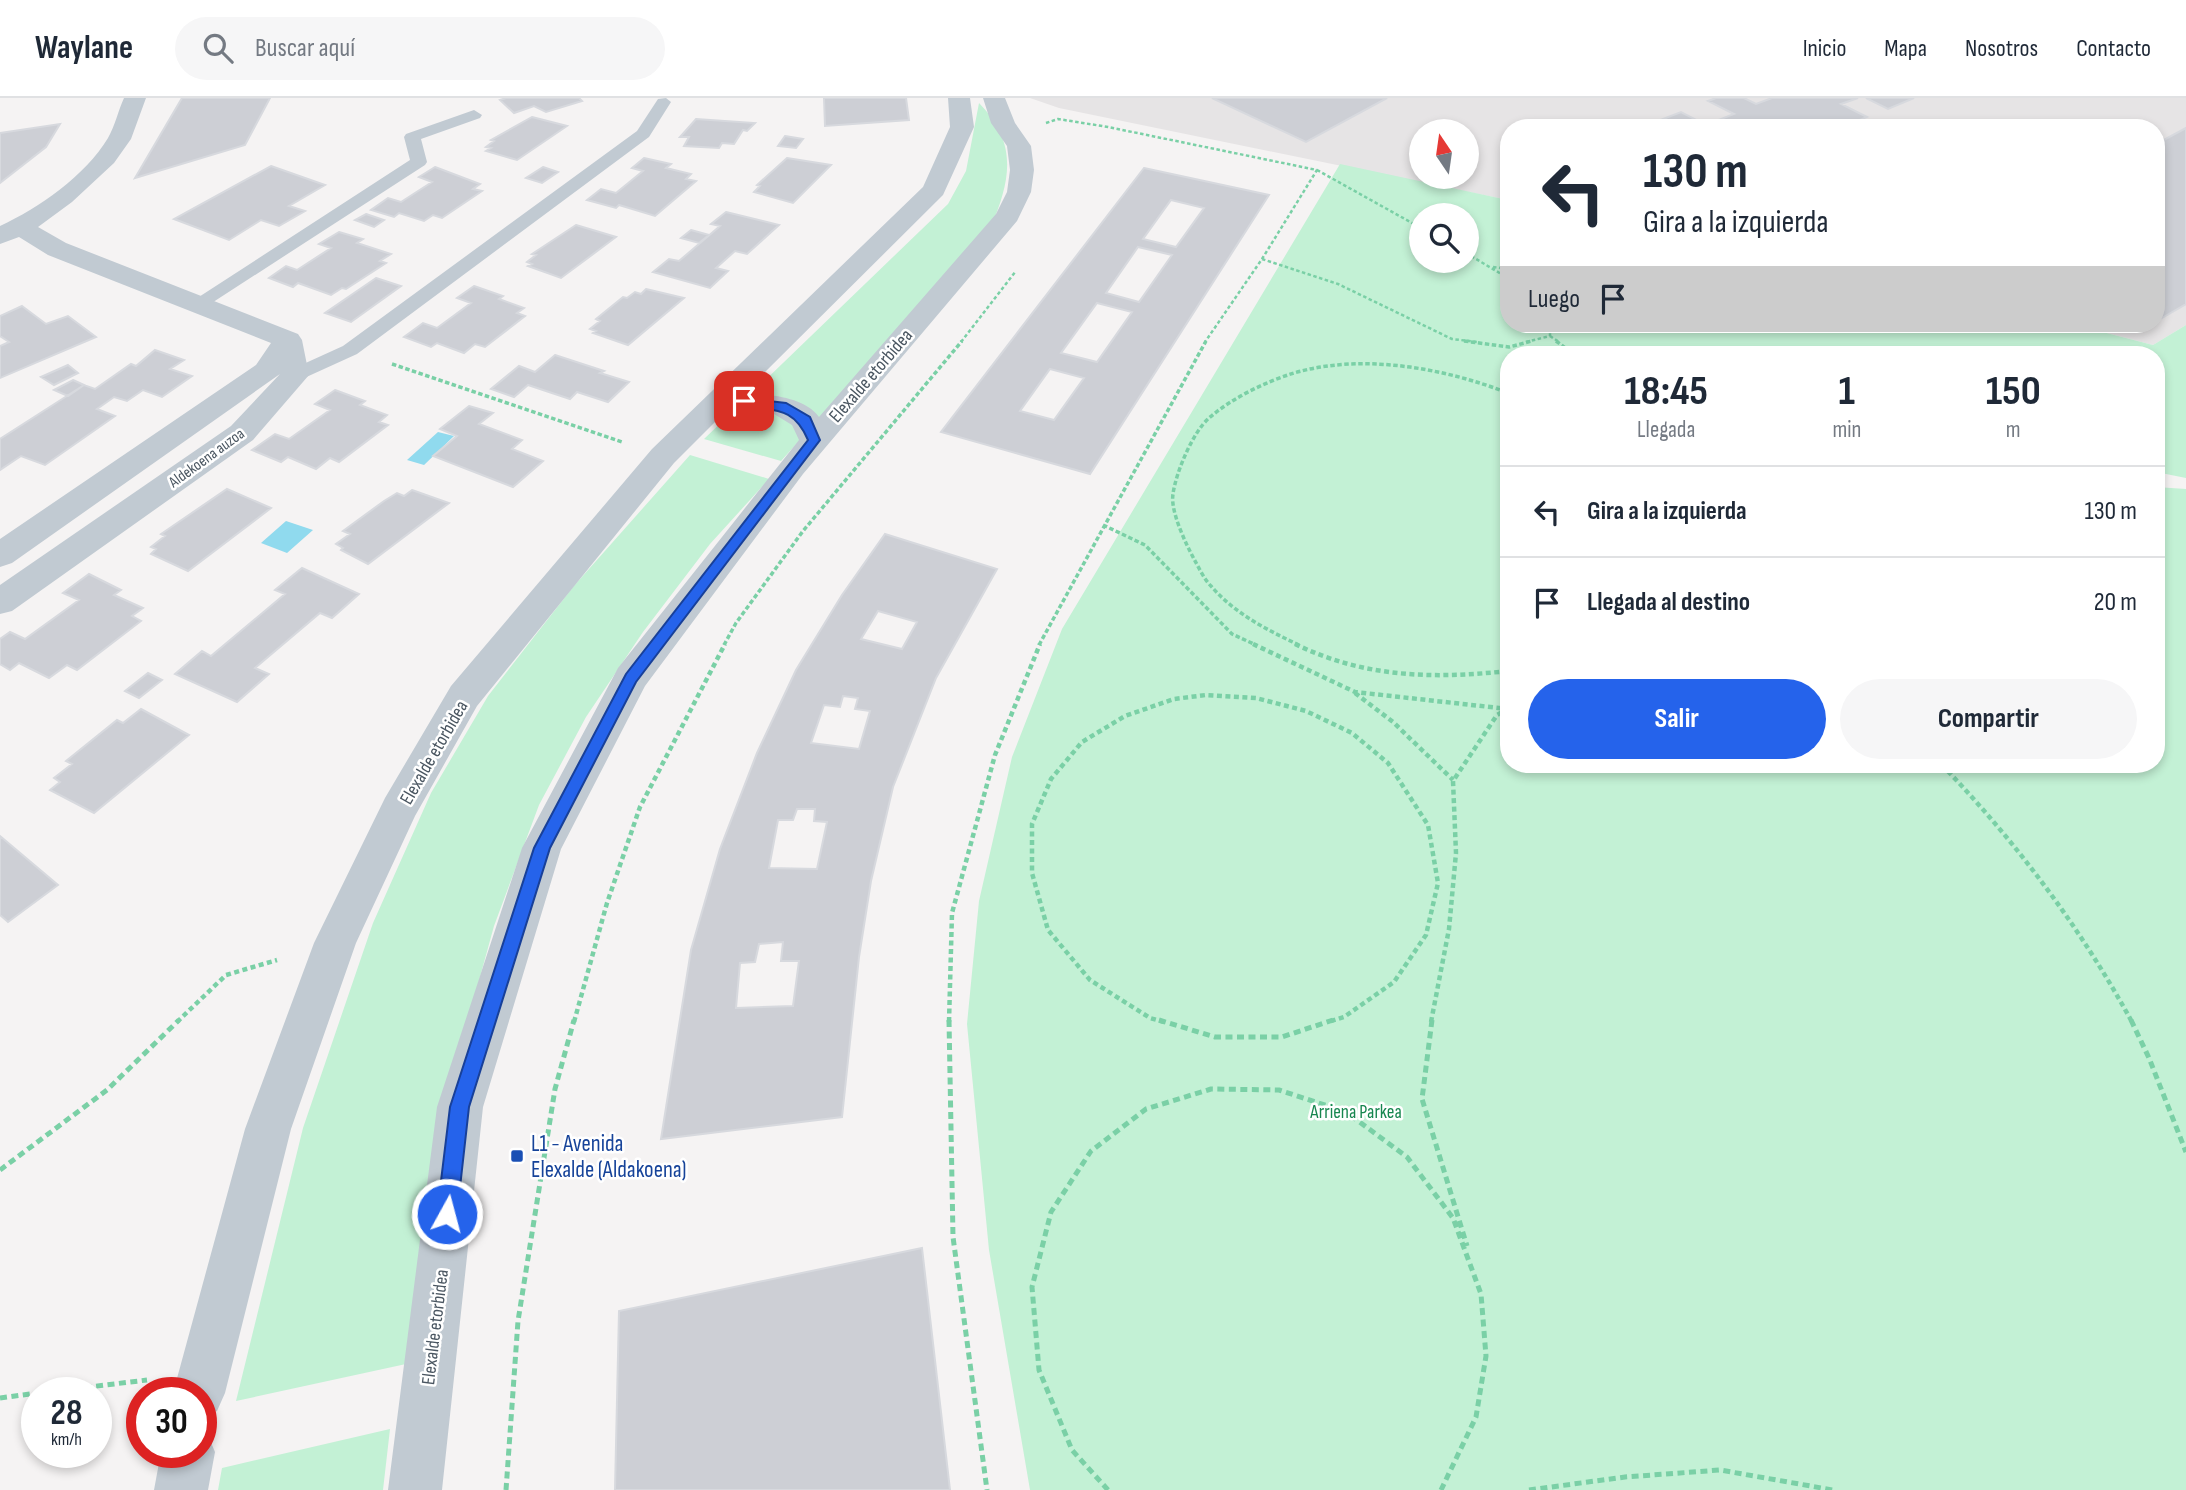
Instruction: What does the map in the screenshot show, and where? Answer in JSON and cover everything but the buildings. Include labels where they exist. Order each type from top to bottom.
[{"type":"street","points":[[10,232],[78,185],[117,143],[135,98]]},
{"type":"street","name":"Elexalde etorbidea","points":[[203,1377],[268,1129],[335,943],[399,809],[464,696],[663,456],[934,190],[962,127],[959,98]]},
{"type":"street","name":"Elexalde etorbidea","points":[[415,1490],[460,1107],[542,848],[631,678],[814,440],[1008,216],[1019,192],[1022,170],[1019,146],[1010,116]]},
{"type":"street","points":[[10,232],[57,248],[288,340]]},
{"type":"street","points":[[288,340],[295,375]]},
{"type":"street","points":[[0,555],[266,371],[288,340]]},
{"type":"street","name":"Aldekoena auzoa","points":[[0,602],[242,433],[295,375]]},
{"type":"street","points":[[707,411],[744,401],[781,406],[805,419],[814,440]]},
{"type":"street","points":[[181,1490],[185,1468]]},
{"type":"lane","points":[[295,375],[351,350],[643,134],[663,102]]},
{"type":"lane","points":[[197,304],[419,162],[412,137],[474,115]]},
{"type":"path","points":[[1010,116],[1058,119],[1317,170],[1409,221]]},
{"type":"path","points":[[987,1490],[953,1237],[948,1058],[953,913],[995,755],[1038,647],[1199,351],[1262,259],[1317,170]]},
{"type":"path","points":[[1262,259],[1338,285],[1452,339],[1502,346]]},
{"type":"path","points":[[1479,260],[1500,273]]},
{"type":"path","points":[[1489,266],[1500,268]]},
{"type":"path","points":[[506,1490],[518,1321],[555,1089],[607,903],[640,807],[736,623],[803,531],[986,312],[1018,267]]},
{"type":"path","points":[[1513,346],[1550,336],[1563,346]]},
{"type":"path","points":[[351,350],[663,456]]},
{"type":"path","points":[[1500,390],[1467,377],[1409,366],[1351,365],[1295,373],[1248,393],[1208,419],[1185,456],[1172,496],[1184,541],[1210,586],[1258,625],[1318,656],[1384,673],[1452,677],[1500,672]]},
{"type":"path","points":[[1103,525],[1145,545],[1232,634],[1355,692],[1394,722],[1453,781]]},
{"type":"path","points":[[1355,692],[1500,708]]},
{"type":"path","points":[[1206,695],[1256,698],[1306,711],[1352,733],[1388,763],[1428,825],[1438,883],[1426,935],[1394,982],[1344,1017],[1282,1037],[1214,1037],[1150,1018],[1090,980],[1048,930],[1032,873],[1032,824],[1051,779],[1082,742],[1125,716],[1174,699],[1206,695]]},
{"type":"path","points":[[1441,1490],[1476,1418],[1486,1356],[1481,1294],[1422,1098],[1428,1040],[1449,929],[1456,853],[1453,781],[1500,713]]},
{"type":"path","points":[[1950,773],[1989,813],[2065,911],[2135,1028],[2186,1152]]},
{"type":"path","points":[[0,1170],[107,1090],[226,975],[335,943]]},
{"type":"path","points":[[1108,1490],[1072,1450],[1039,1370],[1032,1287],[1051,1212],[1091,1151],[1146,1109],[1210,1088],[1279,1090],[1346,1112],[1407,1157],[1453,1218],[1481,1294]]},
{"type":"path","points":[[0,1398],[21,1395]]},
{"type":"path","points":[[1529,1490],[1625,1477],[1720,1470],[1833,1490]]},
{"type":"shaded area","points":[[1030,98],[2186,98],[2186,325],[2153,345],[2107,333],[2165,333],[2165,119],[1500,119],[1500,198],[1454,189],[1479,189],[1479,119],[1409,119],[1409,180],[1059,108]]},
{"type":"green space","points":[[979,103],[1000,132],[1007,162],[1003,193],[991,227],[781,461],[704,439],[948,204],[966,171]]},
{"type":"green space","name":"Arriena Parkea","points":[[1340,164],[1409,179],[1409,189],[1457,189],[1500,198],[1500,333],[2107,333],[2153,345],[2186,325],[2186,478],[2165,474],[2165,346],[1500,346],[1500,773],[2165,773],[2165,488],[2186,489],[2186,1490],[1030,1490],[989,1250],[967,1024],[979,901],[1012,757],[1062,629]]},
{"type":"green space","points":[[690,455],[769,479],[710,544],[643,632],[586,717],[539,805],[494,926],[444,1108],[406,1364],[236,1401],[303,1128],[373,923],[431,793],[488,696],[573,587]]},
{"type":"green space","points":[[390,1429],[383,1490],[218,1490],[222,1468]]},
{"type":"water","points":[[438,432],[454,436],[424,465],[407,460]]},
{"type":"water","points":[[286,521],[313,530],[287,553],[261,543]]},
{"type":"place","name":"L1 - Avenida Elexalde (Aldakoena)","points":[[517,1156]]},
{"type":"route","points":[[447,1214],[460,1107],[542,848],[631,678],[814,440],[805,419],[781,406],[744,401]]}]
